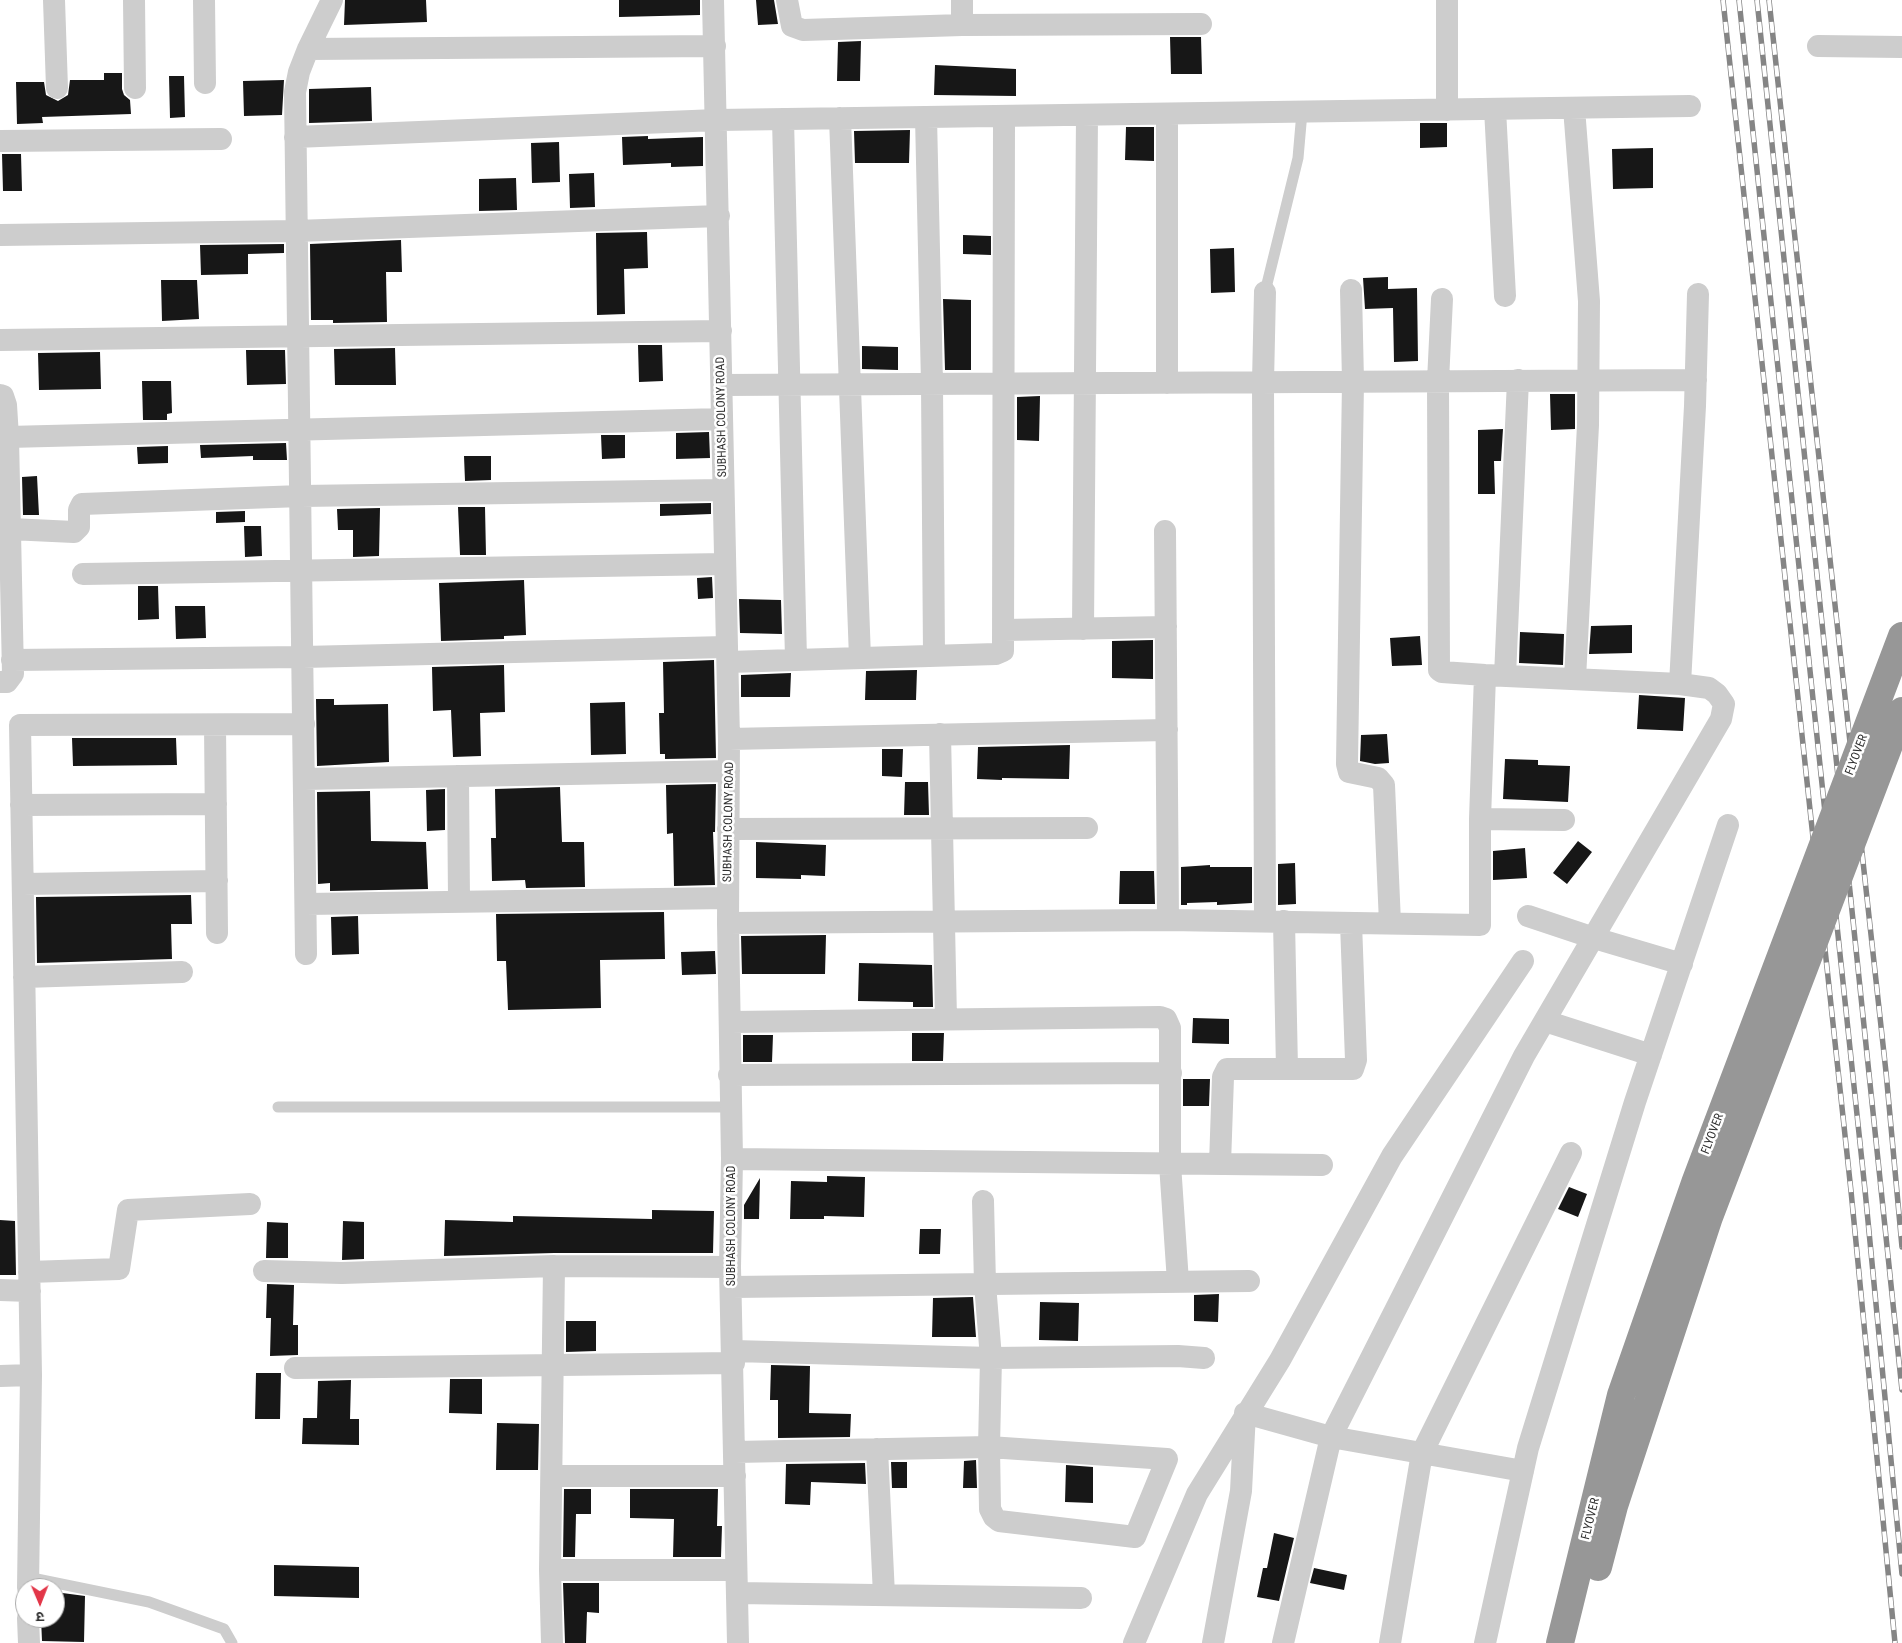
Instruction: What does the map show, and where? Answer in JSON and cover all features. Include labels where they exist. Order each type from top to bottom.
[{"type":"highway","name":"FLYOVER","points":[[1560,1643],[1621,1395],[1695,1183],[1902,636]]},
{"type":"highway","name":"FLYOVER","points":[[1578,1643],[1614,1506],[1709,1217],[1902,711]]},
{"type":"street","points":[[54,0],[57,88]]},
{"type":"street","points":[[134,0],[135,88]]},
{"type":"street","points":[[204,0],[205,83]]},
{"type":"street","points":[[306,954],[295,92],[299,72],[308,49],[332,0]]},
{"type":"street","name":"SUBHASH COLONY ROAD","points":[[713,0],[729,739],[728,923],[731,1022],[729,1075],[732,1159],[731,1277],[738,1643]]},
{"type":"street","points":[[787,0],[792,26],[802,30],[962,25],[1201,24]]},
{"type":"street","points":[[962,0],[962,25]]},
{"type":"street","points":[[1447,0],[1447,110]]},
{"type":"street","points":[[308,49],[714,46]]},
{"type":"street","points":[[1818,46],[1902,47]]},
{"type":"street","points":[[296,137],[717,120],[1690,106]]},
{"type":"street","points":[[1574,108],[1589,301],[1588,425],[1575,679]]},
{"type":"street","points":[[1496,109],[1505,296]]},
{"type":"street","points":[[1167,114],[1167,383]]},
{"type":"street","points":[[1083,629],[1087,115]]},
{"type":"street","points":[[12,660],[727,654],[796,659],[1000,653],[1004,646],[1004,116]]},
{"type":"street","points":[[926,117],[932,384],[934,656]]},
{"type":"street","points":[[840,118],[860,658]]},
{"type":"street","points":[[782,119],[796,659]]},
{"type":"street","points":[[0,142],[221,139]]},
{"type":"street","points":[[0,235],[296,231],[719,216]]},
{"type":"street","points":[[1351,290],[1353,382],[1347,764],[1350,772],[1378,778],[1384,785],[1390,923]]},
{"type":"street","points":[[1265,292],[1263,382],[1275,921],[1287,1069]]},
{"type":"street","points":[[1680,684],[1696,380],[1698,294]]},
{"type":"street","points":[[1284,1643],[1331,1437],[1443,1212],[1524,1056],[1632,875],[1664,813],[1720,719],[1724,704],[1717,694],[1709,688],[1680,684],[1495,676],[1442,672],[1438,667],[1438,381],[1442,299]]},
{"type":"street","points":[[0,340],[721,331]]},
{"type":"street","points":[[728,923],[1168,920],[1480,925],[1480,819],[1495,676],[1518,380]]},
{"type":"street","points":[[722,385],[1696,380]]},
{"type":"street","points":[[0,395],[6,405],[8,437],[12,660],[11,679],[0,682]]},
{"type":"street","points":[[8,437],[722,419]]},
{"type":"street","points":[[10,529],[74,532],[78,527],[79,510],[82,504],[301,496],[724,490]]},
{"type":"street","points":[[1165,531],[1168,920]]},
{"type":"street","points":[[82,574],[725,564]]},
{"type":"street","points":[[1004,630],[1166,627]]},
{"type":"street","points":[[215,724],[217,933]]},
{"type":"street","points":[[27,1578],[31,1375],[20,725],[304,724]]},
{"type":"street","points":[[729,739],[1167,730]]},
{"type":"street","points":[[940,734],[942,922],[946,1019]]},
{"type":"street","points":[[304,779],[729,771]]},
{"type":"street","points":[[458,776],[459,901]]},
{"type":"street","points":[[21,805],[216,804]]},
{"type":"street","points":[[1480,819],[1564,820]]},
{"type":"street","points":[[1485,1643],[1531,1438],[1651,1055],[1728,825]]},
{"type":"street","points":[[728,830],[1086,828]]},
{"type":"street","points":[[23,884],[217,881]]},
{"type":"street","points":[[306,904],[728,898]]},
{"type":"street","points":[[1528,916],[1682,964]]},
{"type":"street","points":[[1220,1164],[1224,1072],[1232,1068],[1354,1069],[1356,1064],[1351,923]]},
{"type":"street","points":[[1134,1643],[1198,1494],[1245,1413],[1280,1360],[1392,1156],[1523,961]]},
{"type":"street","points":[[24,977],[182,972]]},
{"type":"street","points":[[731,1022],[1160,1017],[1166,1019],[1170,1028],[1170,1164],[1178,1282]]},
{"type":"street","points":[[1546,1021],[1651,1055]]},
{"type":"street","points":[[729,1075],[1171,1073]]},
{"type":"street","points":[[1390,1643],[1422,1454],[1570,1152]]},
{"type":"street","points":[[732,1159],[1322,1165]]},
{"type":"street","points":[[735,1452],[989,1447],[1166,1458],[1135,1537],[999,1521],[994,1517],[990,1509],[989,1447],[991,1358],[985,1284],[983,1201]]},
{"type":"street","points":[[0,1290],[30,1282],[120,1269],[128,1210],[250,1204]]},
{"type":"street","points":[[552,1643],[550,1570],[554,1266]]},
{"type":"street","points":[[264,1271],[342,1273],[554,1266],[731,1277],[985,1284],[1249,1281]]},
{"type":"street","points":[[295,1368],[553,1365],[734,1357],[991,1358],[1178,1356],[1204,1358]]},
{"type":"street","points":[[0,1376],[31,1375]]},
{"type":"street","points":[[1245,1413],[1331,1437],[1523,1471]]},
{"type":"street","points":[[1213,1643],[1241,1491],[1245,1413]]},
{"type":"street","points":[[876,1449],[884,1595]]},
{"type":"street","points":[[552,1476],[735,1476]]},
{"type":"street","points":[[550,1570],[736,1570]]},
{"type":"street","points":[[737,1593],[1081,1598]]},
{"type":"street","points":[[28,1628],[29,1643]]},
{"type":"lane","points":[[1265,292],[1298,158],[1302,112]]},
{"type":"lane","points":[[278,1107],[730,1107]]},
{"type":"lane","points":[[65,1589],[149,1602],[224,1629],[232,1643]]},
{"type":"building","points":[[345,0],[426,0],[427,22],[344,25]]},
{"type":"building","points":[[619,0],[700,0],[700,15],[619,17]]},
{"type":"building","points":[[756,0],[774,0],[778,24],[758,25]]},
{"type":"building","points":[[1170,37],[1201,37],[1202,74],[1171,74]]},
{"type":"building","points":[[861,41],[860,81],[837,81],[838,42]]},
{"type":"building","points":[[935,65],[1016,69],[1016,96],[934,95]]},
{"type":"building","points":[[104,73],[122,73],[122,89],[124,95],[130,100],[131,114],[42,117],[43,123],[17,124],[16,82],[44,82],[46,95],[58,101],[68,95],[70,80],[104,80]]},
{"type":"building","points":[[169,76],[184,76],[185,117],[170,118]]},
{"type":"building","points":[[284,80],[282,115],[244,116],[243,81]]},
{"type":"building","points":[[371,87],[372,121],[309,123],[309,89]]},
{"type":"building","points":[[1420,123],[1447,123],[1447,147],[1420,148]]},
{"type":"building","points":[[1126,127],[1154,127],[1154,161],[1125,160]]},
{"type":"building","points":[[910,130],[909,163],[855,163],[854,131]]},
{"type":"building","points":[[648,136],[648,139],[703,137],[703,166],[671,167],[671,163],[623,165],[622,137]]},
{"type":"building","points":[[559,142],[560,182],[532,183],[531,143]]},
{"type":"building","points":[[1653,148],[1653,188],[1613,189],[1612,149]]},
{"type":"building","points":[[2,154],[21,154],[22,191],[3,191]]},
{"type":"building","points":[[594,173],[595,207],[570,208],[569,174]]},
{"type":"building","points":[[516,178],[517,210],[479,211],[479,179]]},
{"type":"building","points":[[647,232],[648,268],[624,269],[625,314],[597,315],[596,233]]},
{"type":"building","points":[[963,235],[991,236],[991,255],[963,254]]},
{"type":"building","points":[[401,240],[402,272],[386,272],[387,322],[333,323],[333,320],[311,320],[310,244]]},
{"type":"building","points":[[284,244],[284,253],[248,254],[248,274],[201,275],[200,245]]},
{"type":"building","points":[[1234,248],[1235,292],[1211,293],[1210,249]]},
{"type":"building","points":[[1388,277],[1388,289],[1417,288],[1418,361],[1394,362],[1393,308],[1365,309],[1363,278]]},
{"type":"building","points":[[161,280],[197,280],[199,319],[162,321]]},
{"type":"building","points":[[943,299],[971,300],[971,370],[945,370]]},
{"type":"building","points":[[638,345],[662,345],[663,381],[639,382]]},
{"type":"building","points":[[862,346],[898,347],[898,370],[862,369]]},
{"type":"building","points":[[395,348],[396,385],[335,385],[334,349]]},
{"type":"building","points":[[246,350],[285,350],[286,384],[247,385]]},
{"type":"building","points":[[100,352],[101,389],[39,390],[38,353]]},
{"type":"building","points":[[142,381],[171,381],[172,413],[167,414],[167,420],[143,420]]},
{"type":"building","points":[[1550,394],[1575,394],[1575,429],[1551,430]]},
{"type":"building","points":[[1040,396],[1039,441],[1017,440],[1017,397]]},
{"type":"building","points":[[1503,429],[1501,461],[1494,461],[1495,494],[1478,494],[1478,430]]},
{"type":"building","points":[[709,432],[710,458],[676,459],[676,433]]},
{"type":"building","points":[[601,435],[625,435],[625,458],[602,459]]},
{"type":"building","points":[[286,443],[287,460],[253,460],[253,456],[201,458],[200,445]]},
{"type":"building","points":[[168,446],[168,463],[138,464],[137,447]]},
{"type":"building","points":[[464,456],[491,456],[491,480],[465,481]]},
{"type":"building","points":[[37,476],[39,515],[23,515],[22,477]]},
{"type":"building","points":[[711,503],[711,514],[660,516],[660,504]]},
{"type":"building","points":[[458,507],[485,507],[486,555],[460,555]]},
{"type":"building","points":[[380,508],[379,556],[353,557],[353,530],[338,530],[337,509]]},
{"type":"building","points":[[245,511],[245,522],[216,523],[216,512]]},
{"type":"building","points":[[244,526],[261,526],[262,556],[245,557]]},
{"type":"building","points":[[712,577],[713,598],[698,599],[697,578]]},
{"type":"building","points":[[524,580],[526,635],[504,636],[504,639],[441,641],[439,583]]},
{"type":"building","points":[[138,586],[158,586],[159,619],[138,620]]},
{"type":"building","points":[[739,599],[781,600],[782,634],[740,633]]},
{"type":"building","points":[[175,606],[205,606],[206,638],[176,639]]},
{"type":"building","points":[[1632,625],[1632,653],[1589,654],[1591,626]]},
{"type":"building","points":[[1520,632],[1564,634],[1563,665],[1519,663]]},
{"type":"building","points":[[1420,636],[1422,665],[1392,666],[1390,638]]},
{"type":"building","points":[[1153,640],[1153,679],[1112,678],[1112,641]]},
{"type":"building","points":[[714,660],[716,758],[665,759],[665,754],[660,754],[659,713],[664,713],[663,662]]},
{"type":"building","points":[[504,665],[505,712],[480,713],[481,756],[453,757],[451,710],[433,711],[432,667]]},
{"type":"building","points":[[917,670],[916,700],[865,700],[866,671]]},
{"type":"building","points":[[791,673],[790,697],[741,697],[741,675]]},
{"type":"building","points":[[1639,695],[1685,698],[1683,731],[1637,729]]},
{"type":"building","points":[[316,699],[334,699],[334,705],[388,704],[389,762],[317,766]]},
{"type":"building","points":[[625,702],[626,754],[591,755],[590,703]]},
{"type":"building","points":[[1387,734],[1389,763],[1375,764],[1360,761],[1361,735]]},
{"type":"building","points":[[72,738],[176,738],[177,765],[73,766]]},
{"type":"building","points":[[1070,745],[1069,779],[977,779],[978,747]]},
{"type":"building","points":[[882,749],[903,749],[902,777],[882,776]]},
{"type":"building","points":[[1505,759],[1538,760],[1538,765],[1570,766],[1568,802],[1503,799]]},
{"type":"building","points":[[905,782],[928,782],[929,815],[904,815]]},
{"type":"building","points":[[716,784],[715,832],[713,832],[715,885],[674,886],[673,833],[667,834],[666,785]]},
{"type":"building","points":[[560,787],[562,842],[584,842],[585,887],[526,888],[525,880],[492,881],[491,838],[496,838],[495,789]]},
{"type":"building","points":[[445,789],[445,830],[427,831],[426,790]]},
{"type":"building","points":[[370,791],[371,841],[426,842],[428,889],[330,891],[330,883],[318,884],[317,792]]},
{"type":"building","points":[[1578,841],[1592,852],[1567,884],[1553,873]]},
{"type":"building","points":[[756,842],[826,845],[825,876],[801,875],[801,879],[756,878]]},
{"type":"building","points":[[1525,848],[1527,878],[1493,880],[1493,851]]},
{"type":"building","points":[[1295,863],[1296,904],[1278,905],[1278,864]]},
{"type":"building","points":[[1210,865],[1210,867],[1252,867],[1252,903],[1217,905],[1217,902],[1181,905],[1181,867]]},
{"type":"building","points":[[1120,871],[1154,871],[1155,904],[1119,904]]},
{"type":"building","points":[[191,895],[192,924],[171,924],[172,959],[37,963],[36,897]]},
{"type":"building","points":[[664,912],[665,959],[600,960],[601,1008],[508,1010],[506,961],[497,961],[496,914]]},
{"type":"building","points":[[358,916],[359,954],[332,955],[331,917]]},
{"type":"building","points":[[826,935],[825,974],[742,974],[741,936]]},
{"type":"building","points":[[715,951],[716,974],[682,975],[681,952]]},
{"type":"building","points":[[859,963],[932,965],[933,1007],[913,1007],[913,1002],[858,1001]]},
{"type":"building","points":[[1193,1018],[1229,1019],[1229,1044],[1192,1043]]},
{"type":"building","points":[[912,1033],[944,1033],[943,1061],[912,1061]]},
{"type":"building","points":[[743,1035],[773,1035],[772,1062],[743,1062]]},
{"type":"building","points":[[1183,1079],[1210,1079],[1209,1106],[1183,1106]]},
{"type":"building","points":[[827,1176],[865,1177],[864,1217],[824,1216],[824,1219],[790,1219],[791,1181],[827,1182]]},
{"type":"building","points":[[760,1178],[759,1219],[744,1219],[744,1205]]},
{"type":"building","points":[[1569,1187],[1587,1194],[1578,1217],[1558,1209]]},
{"type":"building","points":[[652,1210],[714,1211],[713,1253],[554,1253],[444,1256],[445,1220],[513,1222],[513,1216],[652,1219]]},
{"type":"building","points":[[0,1220],[15,1221],[16,1275],[0,1275]]},
{"type":"building","points":[[343,1221],[364,1222],[364,1259],[342,1260]]},
{"type":"building","points":[[267,1222],[288,1223],[288,1258],[266,1258]]},
{"type":"building","points":[[920,1229],[941,1229],[940,1254],[919,1254]]},
{"type":"building","points":[[267,1284],[294,1285],[293,1325],[298,1325],[298,1355],[270,1356],[271,1318],[266,1318]]},
{"type":"building","points":[[1219,1294],[1218,1322],[1194,1321],[1194,1295]]},
{"type":"building","points":[[973,1297],[976,1337],[932,1337],[933,1298]]},
{"type":"building","points":[[1040,1302],[1079,1303],[1078,1341],[1039,1340]]},
{"type":"building","points":[[566,1321],[596,1321],[596,1351],[566,1352]]},
{"type":"building","points":[[771,1365],[810,1366],[809,1413],[851,1414],[850,1437],[778,1438],[778,1400],[770,1400]]},
{"type":"building","points":[[256,1373],[281,1373],[280,1419],[255,1419]]},
{"type":"building","points":[[450,1379],[482,1379],[482,1414],[449,1413]]},
{"type":"building","points":[[351,1380],[350,1419],[359,1419],[359,1445],[302,1444],[303,1418],[317,1418],[318,1381]]},
{"type":"building","points":[[497,1423],[539,1424],[538,1470],[496,1470]]},
{"type":"building","points":[[976,1460],[977,1488],[963,1488],[964,1461]]},
{"type":"building","points":[[891,1462],[907,1462],[907,1488],[892,1488]]},
{"type":"building","points":[[865,1463],[866,1484],[811,1482],[810,1505],[785,1504],[786,1464]]},
{"type":"building","points":[[1066,1465],[1093,1467],[1093,1503],[1065,1502]]},
{"type":"building","points":[[564,1489],[591,1489],[591,1514],[576,1514],[575,1557],[563,1557]]},
{"type":"building","points":[[630,1489],[718,1489],[717,1526],[722,1526],[721,1557],[673,1557],[674,1519],[630,1518]]},
{"type":"building","points":[[1274,1533],[1294,1538],[1279,1601],[1257,1597],[1263,1568],[1267,1568]]},
{"type":"building","points":[[274,1565],[359,1567],[359,1598],[274,1596]]},
{"type":"building","points":[[1314,1568],[1347,1575],[1344,1590],[1310,1583]]},
{"type":"building","points":[[563,1583],[599,1583],[599,1613],[587,1612],[586,1643],[565,1643]]},
{"type":"building","points":[[65,1593],[85,1596],[84,1642],[42,1641],[41,1628],[65,1628]]},
{"type":"railway","points":[[1723,0],[1851,1191],[1895,1643]]},
{"type":"railway","points":[[1739,0],[1865,1190],[1902,1574]]},
{"type":"railway","points":[[1757,0],[1902,1390]]},
{"type":"railway","points":[[1769,0],[1886,1072],[1902,1247]]}]
